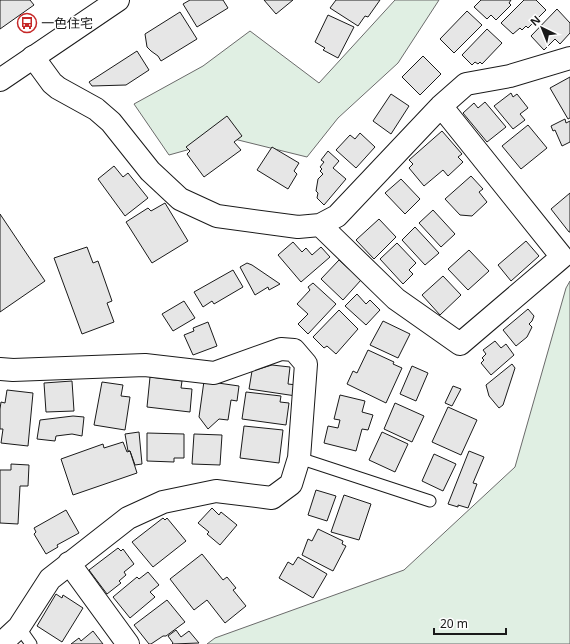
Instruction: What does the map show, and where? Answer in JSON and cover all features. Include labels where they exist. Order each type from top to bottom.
[{"type":"street","points":[[0,80],[118,0]]},
{"type":"street","points":[[33,57],[52,83],[58,88],[96,109],[111,122],[150,171],[180,199],[216,216],[298,227],[320,225],[336,216],[441,106],[466,84],[510,76],[570,58]]},
{"type":"street","points":[[320,225],[396,299],[460,344],[562,257],[441,106]]},
{"type":"street","points":[[0,369],[13,370],[145,365],[214,373],[281,348],[294,350],[306,364],[299,458],[291,484],[272,498],[216,491],[163,502],[128,518],[50,579],[25,636],[0,642]]},
{"type":"street","points":[[69,563],[128,644]]},
{"type":"lane","points":[[299,458],[430,501]]},
{"type":"green space","points":[[395,0],[439,0],[398,63],[338,118],[307,157],[230,138],[169,155],[134,104],[203,66],[250,31],[319,83]]},
{"type":"green space","points":[[570,281],[570,644],[207,644],[215,638],[404,570],[515,467],[566,288]]},
{"type":"building","points":[[0,0],[30,0],[34,5],[0,29]]},
{"type":"building","points":[[190,0],[223,0],[228,8],[197,27],[183,4]]},
{"type":"building","points":[[264,0],[293,0],[276,14]]},
{"type":"building","points":[[336,0],[380,0],[368,17],[365,16],[358,26],[330,8]]},
{"type":"building","points":[[481,0],[511,0],[509,3],[511,5],[496,20],[491,15],[487,19],[474,7]]},
{"type":"building","points":[[524,0],[536,0],[546,10],[528,28],[526,26],[522,30],[520,28],[513,34],[501,23]]},
{"type":"building","points":[[557,9],[570,23],[570,33],[560,44],[555,39],[544,50],[531,36]]},
{"type":"building","points":[[467,11],[482,25],[454,53],[440,39]]},
{"type":"building","points":[[180,12],[197,39],[161,61],[158,56],[147,47],[145,34]]},
{"type":"building","points":[[328,15],[354,27],[338,58],[323,50],[325,48],[315,42]]},
{"type":"building","points":[[487,29],[502,43],[482,64],[480,62],[478,64],[475,62],[472,65],[462,55]]},
{"type":"building","points":[[137,51],[149,70],[126,85],[92,86],[89,82]]},
{"type":"building","points":[[423,56],[441,74],[420,95],[402,77]]},
{"type":"building","points":[[570,77],[570,118],[568,119],[550,88]]},
{"type":"building","points":[[511,93],[513,97],[517,94],[528,108],[520,114],[525,120],[513,129],[494,106]]},
{"type":"building","points":[[391,94],[409,106],[391,134],[373,121]]},
{"type":"building","points":[[485,102],[506,127],[487,142],[463,113],[474,103],[478,108]]},
{"type":"building","points":[[227,116],[242,136],[234,142],[241,150],[204,177],[187,154],[190,151],[186,147]]},
{"type":"building","points":[[565,119],[566,123],[570,121],[570,142],[562,146],[555,130],[553,131],[551,126]]},
{"type":"building","points":[[528,125],[547,148],[521,169],[502,146]]},
{"type":"building","points":[[442,131],[462,154],[458,157],[463,162],[448,176],[443,170],[424,186],[409,168],[413,164],[409,160]]},
{"type":"building","points":[[360,133],[375,147],[356,168],[336,150],[350,135],[355,139]]},
{"type":"building","points":[[272,147],[299,163],[294,171],[297,174],[288,189],[257,170]]},
{"type":"building","points":[[328,151],[339,161],[333,168],[346,179],[324,205],[317,198],[318,193],[316,191],[318,179],[323,174],[320,171],[322,169],[320,167],[324,162],[321,160]]},
{"type":"building","points":[[114,166],[123,177],[128,173],[148,198],[125,216],[98,179]]},
{"type":"building","points":[[471,176],[483,189],[479,192],[487,202],[472,216],[460,215],[445,199]]},
{"type":"building","points":[[401,179],[420,199],[405,214],[385,193]]},
{"type":"building","points":[[570,193],[570,232],[569,232],[551,209]]},
{"type":"building","points":[[165,203],[188,241],[152,263],[126,222],[148,208],[151,211]]},
{"type":"building","points":[[433,210],[455,234],[441,247],[419,223]]},
{"type":"building","points":[[0,214],[45,281],[0,312]]},
{"type":"building","points":[[379,219],[396,237],[374,259],[356,240]]},
{"type":"building","points":[[415,227],[439,253],[425,265],[402,240]]},
{"type":"building","points":[[526,241],[539,256],[511,281],[498,265]]},
{"type":"building","points":[[293,242],[302,252],[306,248],[312,255],[321,247],[330,257],[301,282],[278,255]]},
{"type":"building","points":[[397,243],[416,263],[409,270],[413,274],[403,284],[380,259]]},
{"type":"building","points":[[87,247],[93,263],[98,261],[112,301],[107,303],[114,322],[82,334],[54,258]]},
{"type":"building","points":[[469,250],[489,271],[468,290],[448,269]]},
{"type":"building","points":[[339,260],[361,280],[343,300],[321,279]]},
{"type":"building","points":[[247,263],[280,284],[269,290],[268,287],[255,295],[240,267]]},
{"type":"building","points":[[233,270],[243,287],[214,304],[212,301],[203,307],[194,292]]},
{"type":"building","points":[[443,276],[461,295],[440,315],[422,295]]},
{"type":"building","points":[[313,283],[336,304],[308,334],[298,324],[308,314],[297,304],[310,290],[308,287]]},
{"type":"building","points":[[357,294],[366,304],[370,300],[380,310],[366,325],[345,306]]},
{"type":"building","points":[[184,301],[195,318],[173,331],[162,314]]},
{"type":"building","points":[[528,309],[534,316],[529,324],[532,327],[527,337],[516,346],[503,330]]},
{"type":"building","points":[[339,310],[358,329],[336,354],[327,346],[324,348],[313,337]]},
{"type":"building","points":[[383,321],[410,334],[398,358],[370,345]]},
{"type":"building","points":[[208,322],[217,346],[193,355],[184,335],[194,331],[193,328]]},
{"type":"building","points":[[495,341],[501,348],[506,344],[514,355],[491,375],[481,363],[484,360],[482,358],[486,354],[483,350]]},
{"type":"building","points":[[368,350],[394,362],[393,364],[402,368],[386,403],[347,384],[353,371],[357,373]]},
{"type":"building","points":[[512,364],[515,368],[503,405],[499,408],[489,396],[486,385]]},
{"type":"building","points":[[272,365],[290,367],[288,384],[297,385],[296,396],[249,389],[252,371]]},
{"type":"building","points":[[412,366],[428,373],[416,401],[400,394]]},
{"type":"building","points":[[150,377],[182,381],[181,388],[192,389],[190,412],[147,407]]},
{"type":"building","points":[[72,381],[74,411],[46,412],[44,383]]},
{"type":"building","points":[[204,381],[239,386],[237,401],[231,400],[228,420],[219,419],[208,429],[199,417]]},
{"type":"building","points":[[102,382],[123,385],[121,396],[130,397],[125,430],[94,425]]},
{"type":"building","points":[[453,386],[461,389],[452,406],[445,403]]},
{"type":"building","points":[[7,390],[33,393],[28,446],[1,443],[3,429],[0,429],[0,409],[1,402],[5,403]]},
{"type":"building","points":[[246,392],[281,396],[280,402],[289,403],[286,425],[242,419]]},
{"type":"building","points":[[340,395],[365,401],[362,412],[373,415],[368,430],[362,429],[356,451],[324,443],[328,426],[338,428],[340,420],[334,419]]},
{"type":"building","points":[[395,403],[424,416],[412,442],[384,429]]},
{"type":"building","points":[[448,407],[477,420],[461,455],[432,442]]},
{"type":"building","points":[[73,416],[84,417],[82,436],[72,434],[56,436],[55,441],[37,439],[40,420]]},
{"type":"building","points":[[244,426],[283,430],[279,463],[240,458]]},
{"type":"building","points":[[139,432],[142,464],[135,465],[130,451],[128,451],[125,434]]},
{"type":"building","points":[[382,432],[408,444],[395,472],[369,460]]},
{"type":"building","points":[[147,433],[184,434],[184,458],[174,458],[174,462],[147,461]]},
{"type":"building","points":[[194,434],[222,435],[220,465],[192,464]]},
{"type":"building","points":[[123,442],[127,452],[130,451],[137,473],[73,495],[61,459],[103,444],[104,448]]},
{"type":"building","points":[[469,451],[484,457],[473,483],[477,484],[468,508],[458,505],[458,507],[448,504]]},
{"type":"building","points":[[434,454],[456,464],[443,491],[422,481]]},
{"type":"building","points":[[11,464],[29,465],[28,486],[20,486],[18,524],[0,523],[0,470],[11,470]]},
{"type":"building","points":[[316,490],[336,496],[327,521],[308,515]]},
{"type":"building","points":[[344,495],[371,504],[359,540],[331,532]]},
{"type":"building","points":[[212,508],[219,515],[221,512],[237,525],[220,545],[207,534],[209,532],[198,523]]},
{"type":"building","points":[[66,510],[79,533],[57,545],[58,547],[46,554],[34,534],[36,532],[34,528]]},
{"type":"building","points":[[163,518],[165,520],[167,518],[186,541],[153,567],[132,542]]},
{"type":"building","points":[[318,529],[343,541],[342,544],[346,546],[333,571],[302,555],[308,539],[312,541]]},
{"type":"building","points":[[118,548],[121,551],[123,549],[134,564],[124,572],[126,575],[119,581],[121,583],[107,594],[89,570]]},
{"type":"building","points":[[202,554],[223,580],[227,577],[236,588],[233,590],[246,606],[225,623],[207,600],[194,610],[170,579]]},
{"type":"building","points":[[298,557],[327,574],[313,598],[279,578],[288,562],[293,565]]},
{"type":"building","points":[[148,572],[159,585],[150,592],[155,597],[130,618],[113,597],[137,577],[139,579]]},
{"type":"building","points":[[56,594],[62,598],[63,595],[83,608],[62,642],[37,626]]},
{"type":"building","points":[[167,600],[185,622],[166,636],[163,636],[149,644],[134,625]]},
{"type":"building","points":[[176,630],[181,637],[189,631],[199,643],[172,644],[173,643],[168,636]]},
{"type":"building","points":[[93,631],[103,644],[71,644],[79,638],[81,641]]},
{"type":"place","name":"一色住宅","points":[[27,23]]}]
